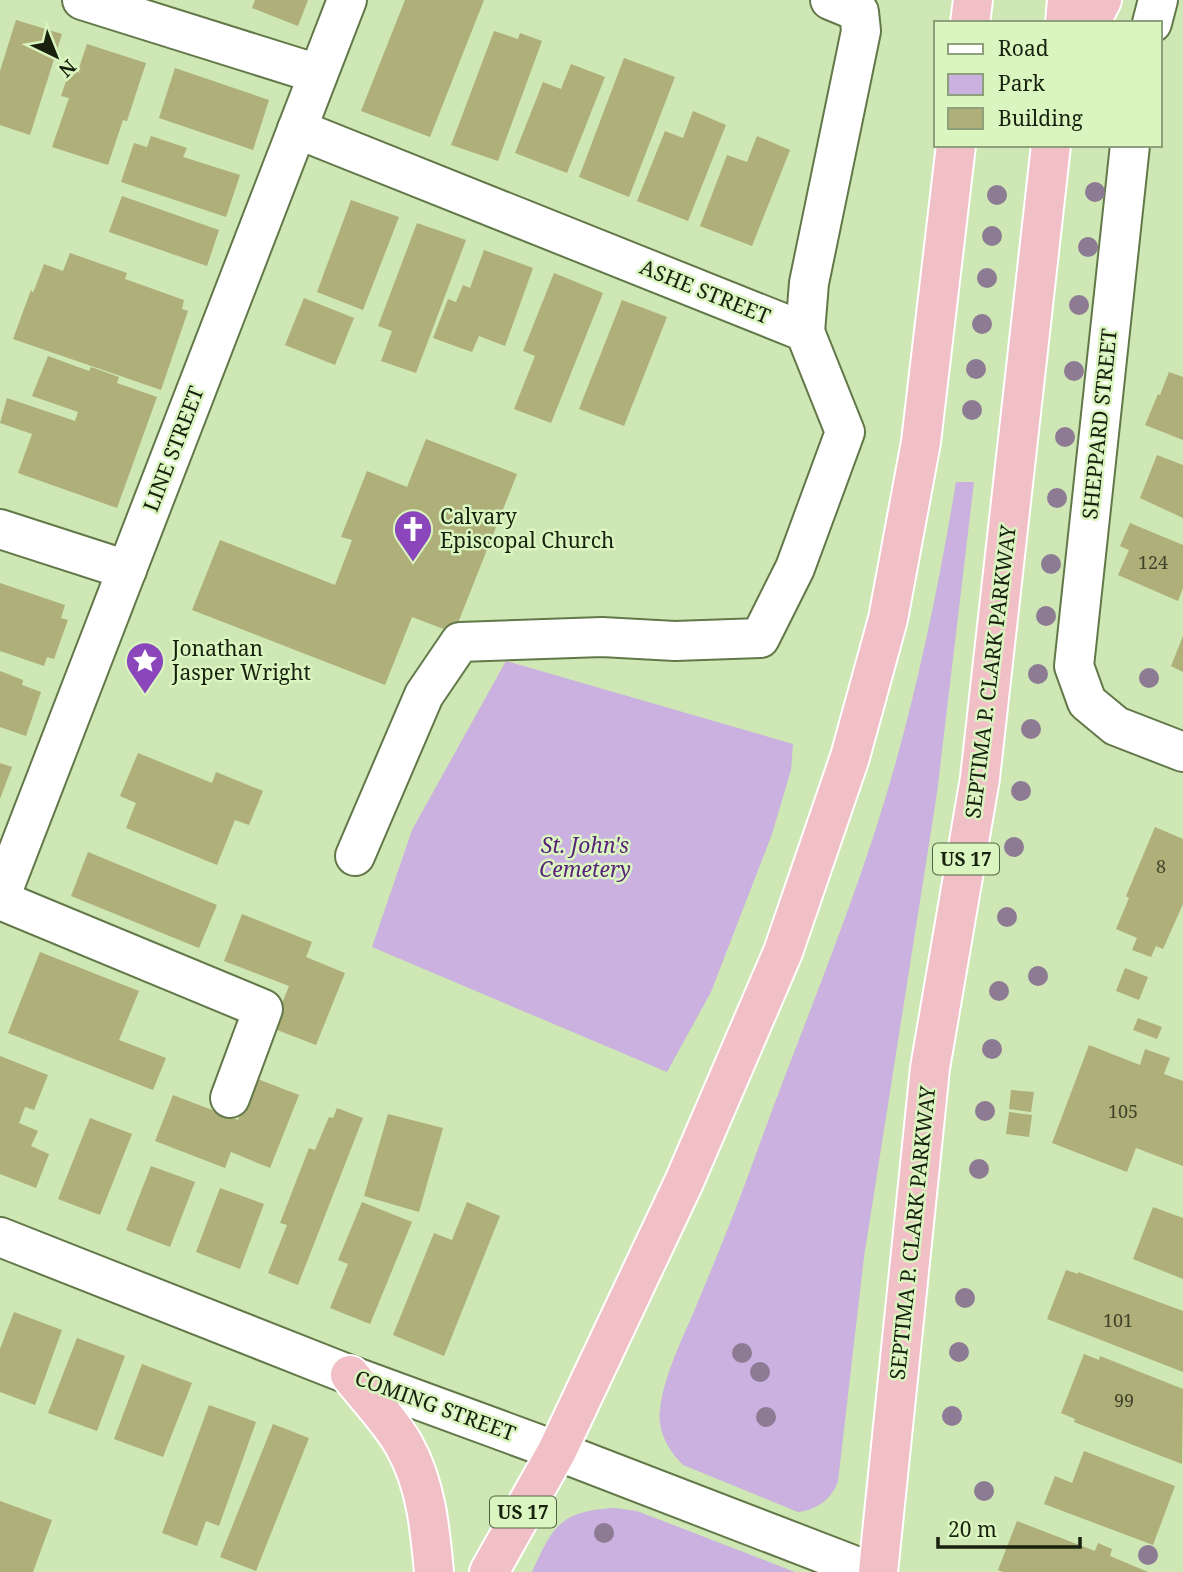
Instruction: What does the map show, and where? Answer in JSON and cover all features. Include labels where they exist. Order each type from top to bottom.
[{"type":"highway","points":[[970,21],[973,0]]},
{"type":"highway","points":[[1065,21],[1067,0]]},
{"type":"highway","points":[[1091,21],[1102,0]]},
{"type":"highway","name":"US 17","points":[[489,1572],[557,1451],[684,1182],[783,952],[850,757],[888,619],[921,442],[956,147]]},
{"type":"highway","name":"SEPTIMA P. CLARK PARKWAY","points":[[878,1572],[930,1068],[980,778],[1051,147]]},
{"type":"highway","points":[[349,1375],[403,1443],[418,1477],[428,1516],[435,1572]]},
{"type":"street","points":[[82,0],[318,74]]},
{"type":"street","name":"LINE STREET","points":[[0,899],[347,0]]},
{"type":"street","points":[[355,856],[424,695],[460,642],[602,638],[760,639],[795,568],[845,432],[804,332],[809,283],[861,31],[859,12],[830,0]]},
{"type":"street","points":[[1153,21],[1158,0]]},
{"type":"street","name":"ASHE STREET","points":[[297,129],[804,332]]},
{"type":"street","name":"SHEPPARD STREET","points":[[1130,147],[1074,666],[1087,702],[1116,726],[1183,752]]},
{"type":"street","points":[[0,529],[127,570]]},
{"type":"street","points":[[0,899],[263,1009],[230,1098]]},
{"type":"street","name":"COMING STREET","points":[[0,1237],[349,1375],[557,1451],[871,1572]]},
{"type":"green space","points":[[956,482],[974,482],[937,793],[864,1257],[838,1481],[823,1502],[798,1512],[683,1465],[665,1440],[660,1425],[662,1395],[680,1342],[744,1186],[878,822],[923,654]]},
{"type":"green space","name":"St. John's Cemetery","points":[[506,661],[793,744],[791,770],[772,834],[711,992],[667,1072],[372,947],[412,830]]},
{"type":"green space","points":[[615,1508],[637,1511],[795,1572],[532,1572],[546,1543],[561,1524],[582,1513]]},
{"type":"building","points":[[255,0],[308,0],[298,26],[252,8]]},
{"type":"building","points":[[405,0],[484,0],[430,137],[361,111]]},
{"type":"building","points":[[16,20],[62,34],[30,135],[0,125],[0,71]]},
{"type":"building","points":[[494,31],[518,39],[520,33],[542,41],[498,161],[451,145]]},
{"type":"building","points":[[87,44],[146,63],[127,121],[123,120],[108,165],[52,147],[69,98],[61,96],[70,69],[78,71]]},
{"type":"building","points":[[624,58],[675,77],[629,197],[579,177]]},
{"type":"building","points":[[571,64],[605,77],[567,173],[515,153],[543,82],[561,89]]},
{"type":"building","points":[[175,68],[269,100],[253,150],[159,118]]},
{"type":"building","points":[[693,111],[726,125],[688,221],[637,201],[665,131],[683,138]]},
{"type":"building","points":[[151,136],[187,148],[183,157],[240,175],[226,217],[121,182],[134,143],[147,147]]},
{"type":"building","points":[[757,136],[790,150],[752,246],[700,226],[727,155],[747,162]]},
{"type":"building","points":[[122,196],[219,230],[207,266],[109,232]]},
{"type":"building","points":[[351,200],[399,217],[363,310],[317,292]]},
{"type":"building","points":[[417,223],[466,240],[416,373],[381,361],[392,331],[378,326]]},
{"type":"building","points":[[484,250],[533,268],[505,346],[479,336],[472,352],[433,338],[448,299],[456,302],[463,285],[470,288]]},
{"type":"building","points":[[70,253],[127,273],[125,279],[184,300],[182,309],[188,311],[161,390],[13,339],[44,264],[63,271]]},
{"type":"building","points":[[554,273],[603,293],[551,423],[514,409],[535,356],[523,351]]},
{"type":"building","points":[[304,298],[354,318],[335,365],[285,345]]},
{"type":"building","points":[[622,300],[667,317],[624,426],[579,409]]},
{"type":"building","points":[[48,356],[89,371],[91,367],[119,377],[117,383],[157,397],[117,508],[18,473],[32,434],[0,423],[7,398],[75,421],[78,412],[32,396]]},
{"type":"building","points":[[1169,372],[1183,377],[1183,440],[1145,425]]},
{"type":"building","name":"Calvary Episcopal Church","points":[[426,439],[517,474],[454,633],[412,617],[385,685],[192,610],[220,540],[335,585],[352,540],[341,537],[367,471],[407,487]]},
{"type":"building","points":[[1157,455],[1183,465],[1183,518],[1140,498]]},
{"type":"building","points":[[1130,523],[1183,545],[1183,588],[1178,601],[1118,575],[1129,550],[1120,546]]},
{"type":"building","points":[[0,583],[65,605],[61,618],[68,620],[54,659],[47,657],[44,666],[0,651]]},
{"type":"building","points":[[1183,636],[1183,672],[1171,666]]},
{"type":"building","points":[[0,671],[23,680],[22,685],[41,692],[26,736],[0,727]]},
{"type":"building","points":[[138,753],[212,783],[216,772],[263,791],[249,825],[235,820],[217,865],[126,828],[136,803],[120,796]]},
{"type":"building","points":[[0,763],[12,767],[0,799]]},
{"type":"building","points":[[1155,827],[1183,839],[1183,904],[1163,949],[1156,946],[1151,957],[1132,950],[1137,938],[1116,929],[1129,898],[1126,896]]},
{"type":"building","points":[[88,852],[217,905],[199,948],[71,896]]},
{"type":"building","points":[[242,914],[312,942],[306,957],[345,973],[316,1045],[272,1028],[289,986],[224,961]]},
{"type":"building","points":[[40,952],[139,991],[119,1040],[166,1058],[153,1090],[8,1033]]},
{"type":"building","points":[[1125,968],[1148,977],[1139,1000],[1116,991]]},
{"type":"building","points":[[1138,1018],[1162,1027],[1157,1039],[1133,1030]]},
{"type":"building","points":[[1089,1045],[1140,1065],[1145,1049],[1170,1058],[1164,1074],[1183,1081],[1183,1166],[1136,1148],[1127,1172],[1052,1143]]},
{"type":"building","points":[[0,1056],[48,1075],[34,1110],[25,1107],[19,1123],[38,1131],[31,1146],[49,1154],[36,1188],[0,1174]]},
{"type":"building","points":[[255,1078],[299,1095],[270,1168],[231,1152],[225,1168],[155,1141],[173,1095],[238,1120]]},
{"type":"building","points":[[1011,1090],[1034,1092],[1031,1112],[1009,1109]]},
{"type":"building","points":[[337,1108],[363,1118],[298,1285],[268,1273],[287,1225],[280,1223],[309,1148],[315,1150],[329,1117],[333,1118]]},
{"type":"building","points":[[1009,1112],[1032,1115],[1029,1137],[1006,1134]]},
{"type":"building","points":[[388,1114],[443,1128],[419,1212],[364,1196]]},
{"type":"building","points":[[90,1118],[132,1134],[100,1215],[58,1199]]},
{"type":"building","points":[[151,1166],[195,1182],[170,1247],[126,1230]]},
{"type":"building","points":[[220,1188],[264,1204],[240,1269],[196,1252]]},
{"type":"building","points":[[362,1202],[412,1222],[370,1324],[330,1308],[348,1264],[338,1260]]},
{"type":"building","points":[[467,1202],[500,1216],[444,1356],[393,1335],[434,1233],[452,1240]]},
{"type":"building","points":[[1153,1207],[1183,1218],[1183,1279],[1133,1259]]},
{"type":"building","points":[[1066,1270],[1183,1311],[1183,1372],[1047,1319]]},
{"type":"building","points":[[14,1312],[62,1330],[35,1405],[0,1392],[0,1349]]},
{"type":"building","points":[[77,1338],[125,1356],[97,1431],[48,1413]]},
{"type":"building","points":[[1084,1354],[1099,1360],[1100,1356],[1183,1389],[1182,1464],[1074,1422],[1075,1419],[1061,1413]]},
{"type":"building","points":[[142,1364],[192,1383],[163,1457],[114,1439]]},
{"type":"building","points":[[209,1405],[256,1422],[219,1526],[206,1521],[197,1546],[162,1533]]},
{"type":"building","points":[[273,1424],[309,1438],[256,1571],[220,1557]]},
{"type":"building","points":[[1084,1451],[1175,1486],[1153,1545],[1044,1504],[1055,1476],[1072,1483]]},
{"type":"building","points":[[0,1501],[52,1520],[33,1572],[0,1572]]},
{"type":"building","points":[[1017,1521],[1095,1551],[1098,1543],[1112,1549],[1110,1556],[1148,1572],[1003,1572],[998,1570]]},
{"type":"place","name":"Calvary Episcopal Church","points":[[413,563]]},
{"type":"place","name":"Jonathan Jasper Wright","points":[[145,695]]}]
